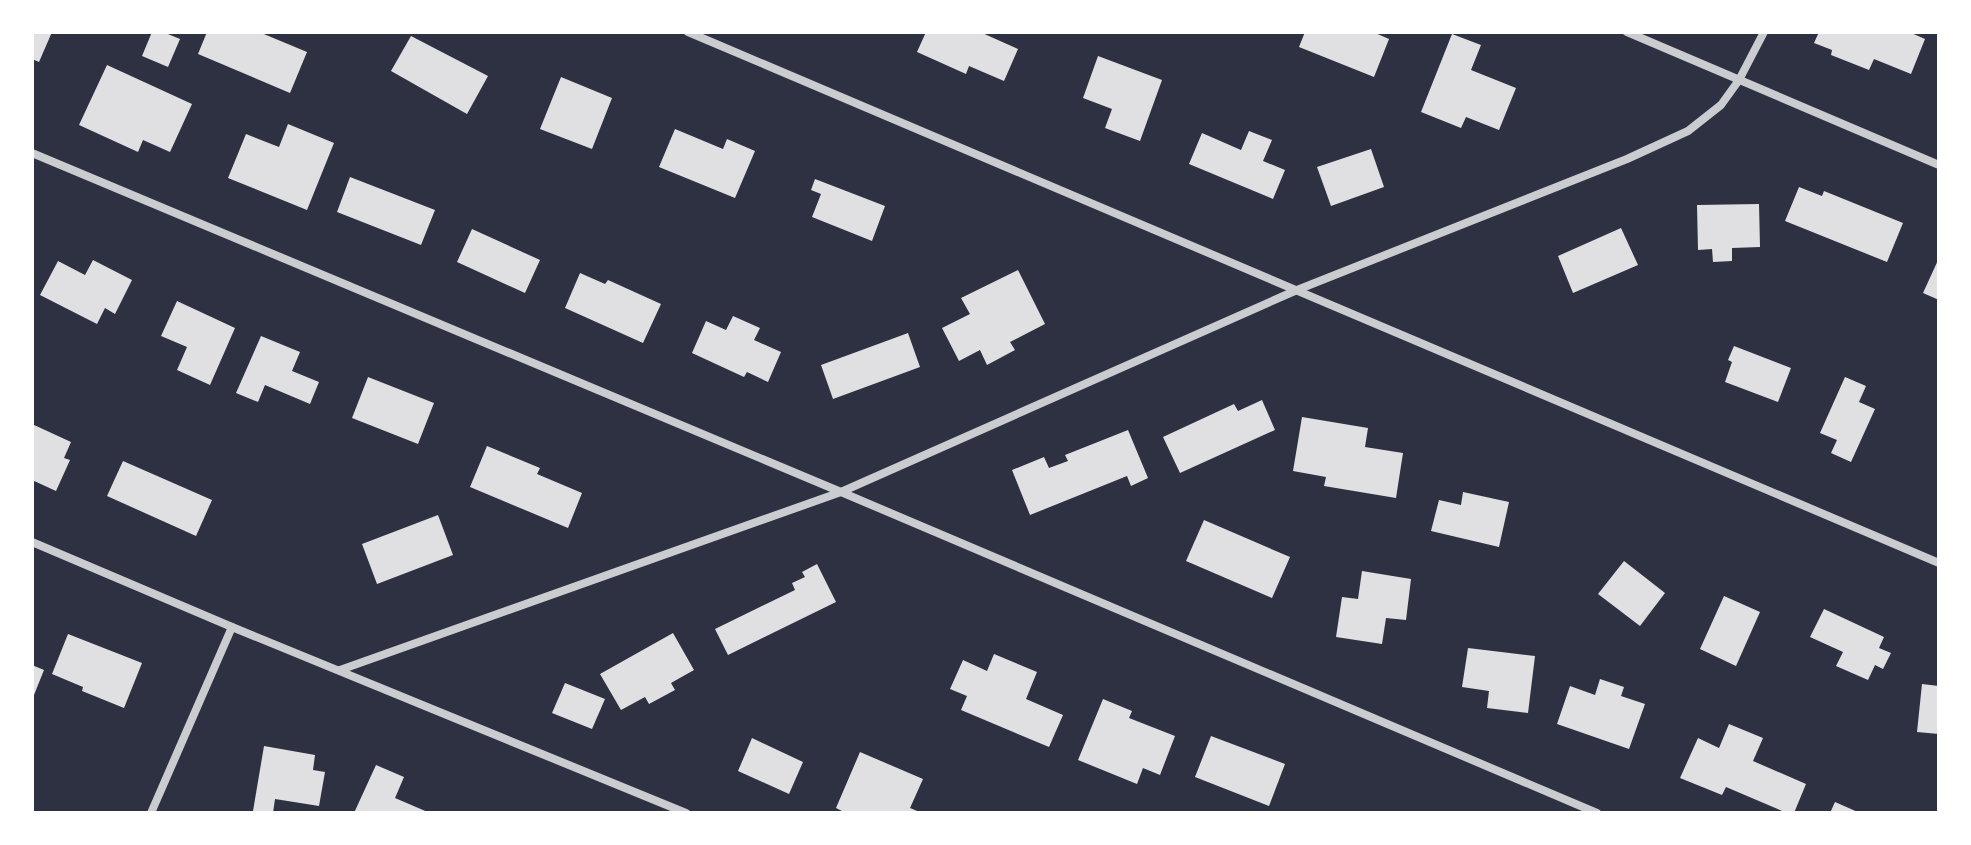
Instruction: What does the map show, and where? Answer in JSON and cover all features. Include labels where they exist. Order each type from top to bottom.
[{"type":"street","points":[[688,32],[1939,563]]},
{"type":"street","points":[[1627,32],[1939,165]]},
{"type":"street","points":[[340,670],[841,492],[1297,290],[1627,159],[1688,131],[1721,105],[1739,80],[1764,32]]},
{"type":"street","points":[[32,153],[1597,813]]},
{"type":"street","points":[[32,542],[686,813]]},
{"type":"street","points":[[151,813],[232,627]]},
{"type":"building","points":[[32,32],[52,32],[39,62],[32,59]]},
{"type":"building","points":[[152,32],[163,32],[180,39],[168,67],[142,56]]},
{"type":"building","points":[[207,32],[259,32],[307,52],[290,93],[198,54]]},
{"type":"building","points":[[926,32],[980,32],[1018,49],[1004,81],[969,66],[966,74],[917,52]]},
{"type":"building","points":[[1305,32],[1373,32],[1389,39],[1374,77],[1299,47]]},
{"type":"building","points":[[1819,32],[1909,32],[1925,39],[1911,74],[1874,59],[1869,70],[1831,55],[1832,50],[1814,43]]},
{"type":"building","points":[[1452,34],[1481,45],[1471,70],[1516,88],[1499,130],[1466,117],[1461,128],[1421,112]]},
{"type":"building","points":[[411,36],[488,76],[467,114],[391,71]]},
{"type":"building","points":[[1098,56],[1162,80],[1140,141],[1105,128],[1112,109],[1083,98]]},
{"type":"building","points":[[107,65],[192,104],[170,152],[143,140],[138,152],[79,125]]},
{"type":"building","points":[[561,77],[612,98],[592,149],[540,129]]},
{"type":"building","points":[[288,124],[334,143],[307,210],[228,178],[246,134],[279,147]]},
{"type":"building","points":[[675,129],[723,149],[727,139],[755,151],[735,198],[659,167]]},
{"type":"building","points":[[1249,131],[1272,140],[1263,161],[1285,170],[1273,199],[1189,164],[1202,133],[1241,150]]},
{"type":"building","points":[[1371,149],[1384,187],[1331,206],[1317,167]]},
{"type":"building","points":[[350,177],[435,210],[421,245],[337,212]]},
{"type":"building","points":[[815,179],[885,206],[872,241],[812,217],[821,194],[811,190]]},
{"type":"building","points":[[1799,187],[1822,196],[1824,191],[1903,223],[1887,262],[1785,221]]},
{"type":"building","points":[[1759,204],[1760,247],[1732,248],[1732,261],[1713,262],[1712,249],[1698,250],[1697,205]]},
{"type":"building","points":[[1621,228],[1638,265],[1573,293],[1558,256]]},
{"type":"building","points":[[472,229],[540,260],[525,293],[457,262]]},
{"type":"building","points":[[1939,258],[1939,300],[1923,293]]},
{"type":"building","points":[[93,260],[132,280],[115,314],[105,308],[97,324],[40,295],[58,261],[85,275]]},
{"type":"building","points":[[1018,270],[1045,324],[1010,342],[1015,350],[987,365],[980,350],[959,361],[942,328],[970,314],[961,298]]},
{"type":"building","points":[[580,273],[605,284],[608,280],[661,304],[643,343],[565,308]]},
{"type":"building","points":[[177,301],[235,328],[210,385],[177,370],[187,347],[161,336]]},
{"type":"building","points":[[733,316],[760,328],[754,340],[781,352],[768,382],[747,372],[744,377],[692,353],[706,321],[726,330]]},
{"type":"building","points":[[908,333],[920,367],[833,399],[821,365]]},
{"type":"building","points":[[261,336],[300,352],[292,371],[319,382],[310,404],[265,385],[258,402],[236,393]]},
{"type":"building","points":[[1734,346],[1791,368],[1778,402],[1725,382],[1732,362],[1728,360]]},
{"type":"building","points":[[368,377],[434,403],[418,444],[352,418]]},
{"type":"building","points":[[1845,377],[1866,386],[1859,402],[1875,409],[1851,462],[1831,453],[1837,440],[1820,433]]},
{"type":"building","points":[[1262,400],[1275,430],[1180,473],[1163,437],[1234,404],[1238,411]]},
{"type":"building","points":[[1302,417],[1368,428],[1365,447],[1403,453],[1396,498],[1324,486],[1326,477],[1293,471]]},
{"type":"building","points":[[32,424],[71,442],[64,458],[70,460],[56,491],[32,480]]},
{"type":"building","points":[[1128,430],[1148,478],[1131,486],[1127,476],[1030,515],[1012,470],[1044,457],[1049,468],[1068,461],[1065,455]]},
{"type":"building","points":[[487,446],[540,468],[537,474],[582,493],[568,528],[470,487]]},
{"type":"building","points":[[123,461],[212,500],[196,536],[107,496]]},
{"type":"building","points":[[1463,492],[1509,502],[1499,547],[1431,531],[1439,500],[1461,505]]},
{"type":"building","points":[[438,515],[453,555],[377,584],[362,544]]},
{"type":"building","points":[[1204,520],[1290,557],[1272,598],[1186,561]]},
{"type":"building","points":[[1624,561],[1665,593],[1640,626],[1598,594]]},
{"type":"building","points":[[817,564],[836,602],[728,655],[715,629],[795,590],[792,583],[805,577],[802,572]]},
{"type":"building","points":[[1362,571],[1411,579],[1406,620],[1386,618],[1382,644],[1336,637],[1342,597],[1358,599]]},
{"type":"building","points":[[1724,596],[1760,612],[1736,666],[1700,649]]},
{"type":"building","points":[[1824,609],[1884,637],[1879,648],[1891,653],[1883,669],[1875,665],[1868,680],[1836,666],[1843,652],[1810,637]]},
{"type":"building","points":[[673,633],[694,670],[671,683],[675,690],[649,704],[645,697],[621,710],[600,674]]},
{"type":"building","points":[[68,634],[142,663],[124,708],[82,691],[83,687],[52,674]]},
{"type":"building","points":[[1468,648],[1535,656],[1528,713],[1487,708],[1489,691],[1462,687]]},
{"type":"building","points":[[994,654],[1037,672],[1026,699],[1063,715],[1049,747],[961,710],[967,696],[950,689],[963,660],[987,671]]},
{"type":"building","points":[[32,665],[44,670],[32,700]]},
{"type":"building","points":[[1600,679],[1624,687],[1621,696],[1645,704],[1629,749],[1557,724],[1570,686],[1595,695]]},
{"type":"building","points":[[565,683],[605,699],[592,729],[552,713]]},
{"type":"building","points":[[1922,684],[1939,686],[1939,734],[1917,732]]},
{"type":"building","points":[[1103,699],[1132,711],[1129,718],[1175,736],[1160,775],[1143,768],[1137,784],[1078,760]]},
{"type":"building","points":[[1729,724],[1763,738],[1753,761],[1806,784],[1794,813],[1787,813],[1726,787],[1722,795],[1680,778],[1698,738],[1719,748]]},
{"type":"building","points":[[1211,736],[1285,764],[1269,806],[1195,777]]},
{"type":"building","points":[[752,738],[803,762],[789,794],[738,771]]},
{"type":"building","points":[[264,746],[315,755],[313,770],[325,772],[319,806],[275,799],[273,813],[253,811]]},
{"type":"building","points":[[860,752],[923,779],[910,808],[922,813],[846,813],[836,808]]},
{"type":"building","points":[[376,765],[404,777],[395,798],[430,813],[354,813]]},
{"type":"building","points":[[1835,802],[1860,813],[1830,813]]}]
